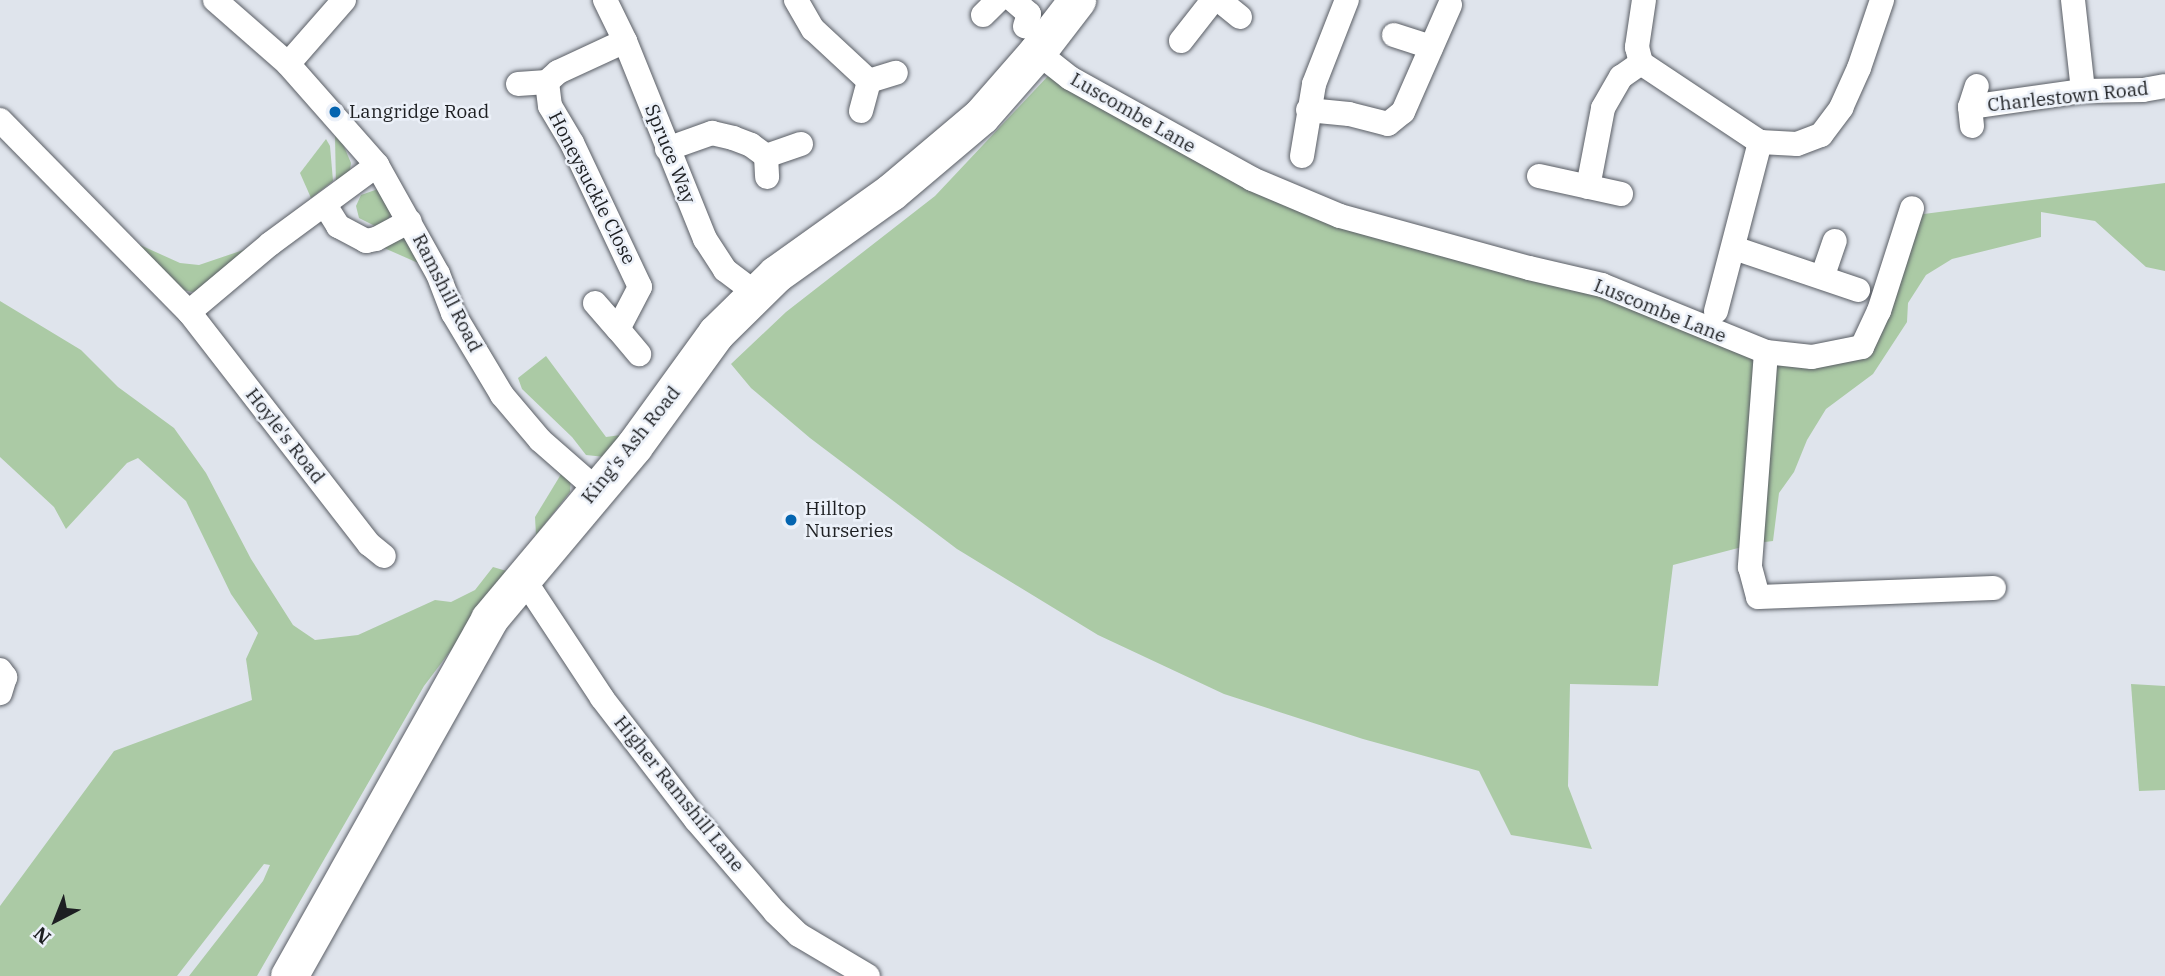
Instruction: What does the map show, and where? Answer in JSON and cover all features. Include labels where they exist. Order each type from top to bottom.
[{"type":"highway","name":"King's Ash Road","points":[[289,976],[489,619],[634,446],[716,333],[756,293],[808,248],[891,192],[981,116],[1031,39],[1077,0]]},
{"type":"street","name":"Ramshill Road","points":[[215,0],[288,64],[377,165],[438,274],[453,313],[502,395],[540,440],[596,489]]},
{"type":"street","points":[[288,64],[344,0]]},
{"type":"street","name":"Spruce Way","points":[[605,0],[625,41],[705,239],[725,270],[756,293]]},
{"type":"street","points":[[796,0],[813,29],[869,81]]},
{"type":"street","points":[[1013,0],[1029,14],[1031,39]]},
{"type":"street","points":[[1181,41],[1213,0]]},
{"type":"street","points":[[1219,0],[1240,17]]},
{"type":"street","points":[[1644,0],[1637,47],[1641,64],[1760,142],[1797,144],[1821,135],[1841,108],[1882,0]]},
{"type":"street","points":[[2073,0],[2084,91]]},
{"type":"street","points":[[1302,156],[1314,84],[1345,1]]},
{"type":"street","points":[[1308,110],[1349,114],[1388,124],[1403,112],[1450,5]]},
{"type":"street","points":[[1394,35],[1431,47]]},
{"type":"street","name":"Luscombe Lane","points":[[1031,39],[1070,78],[1252,179],[1340,216],[1529,268],[1602,285],[1766,352],[1812,358],[1862,347],[1879,311],[1912,208]]},
{"type":"street","points":[[518,83],[547,82],[558,72],[625,41]]},
{"type":"street","points":[[1588,187],[1602,108],[1621,77],[1641,64]]},
{"type":"street","points":[[869,81],[896,73]]},
{"type":"street","points":[[862,111],[869,81]]},
{"type":"street","name":"Honeysuckle Close","points":[[547,82],[550,106],[572,143],[640,287],[618,329]]},
{"type":"street","name":"Charlestown Road","points":[[1973,106],[2084,91],[2143,90],[2165,86]]},
{"type":"street","name":"Hoyle's Road","points":[[0,120],[189,312],[369,544],[384,556]]},
{"type":"street","points":[[667,149],[712,133],[751,145],[766,167],[801,144]]},
{"type":"street","points":[[1716,312],[1760,142]]},
{"type":"street","points":[[189,312],[270,244],[377,165]]},
{"type":"street","points":[[1539,176],[1621,194]]},
{"type":"street","name":"Ramshill Road","points":[[324,205],[338,226],[366,241],[376,239],[410,221]]},
{"type":"street","points":[[1823,275],[1835,241]]},
{"type":"street","points":[[1734,248],[1823,275],[1858,290]]},
{"type":"street","points":[[595,303],[639,354]]},
{"type":"street","points":[[1766,352],[1750,567],[1758,597],[1994,587]]},
{"type":"street","name":"Higher Ramshill Lane","points":[[523,578],[602,698],[696,820],[775,912],[799,935],[868,976]]},
{"type":"street","points":[[0,670],[5,677],[0,693]]},
{"type":"green space","points":[[1048,76],[1249,187],[1600,294],[1756,359],[1742,547],[1673,565],[1658,686],[1570,684],[1568,786],[1592,849],[1511,835],[1479,771],[1363,739],[1224,694],[1098,635],[957,549],[810,438],[751,388],[731,364],[786,312],[935,196]]},
{"type":"green space","points":[[335,136],[343,144],[351,163],[350,170],[336,186]]},
{"type":"green space","points":[[326,139],[330,146],[333,181],[311,198],[300,173]]},
{"type":"green space","points":[[2165,183],[2165,271],[2146,267],[2095,221],[2041,212],[2041,237],[1952,259],[1926,275],[1908,303],[1907,322],[1873,374],[1826,409],[1807,440],[1794,472],[1779,493],[1773,541],[1757,543],[1770,358],[1862,353],[1916,215]]},
{"type":"green space","points":[[378,189],[393,212],[386,222],[375,226],[359,218],[356,206],[361,195]]},
{"type":"green space","points":[[402,237],[408,241],[425,266],[375,244]]},
{"type":"green space","points":[[129,240],[180,263],[199,265],[258,245],[200,291],[192,292],[183,290]]},
{"type":"green space","points":[[0,301],[81,350],[118,387],[174,428],[206,473],[251,559],[293,625],[315,640],[358,635],[435,600],[451,602],[475,590],[493,567],[510,572],[424,686],[257,976],[189,976],[263,881],[270,865],[264,864],[177,976],[0,976],[0,906],[114,751],[252,700],[246,659],[258,633],[231,594],[186,501],[138,458],[127,463],[66,529],[54,507],[0,457]]},
{"type":"green space","points":[[546,356],[606,437],[621,435],[605,457],[586,455],[572,437],[522,389],[518,378]]},
{"type":"green space","points":[[566,466],[571,476],[570,492],[536,535],[535,517]]},
{"type":"green space","points":[[2131,684],[2165,686],[2165,790],[2139,791]]},
{"type":"place","name":"Langridge Road","points":[[335,112]]},
{"type":"place","name":"Hilltop Nurseries","points":[[791,520]]}]
